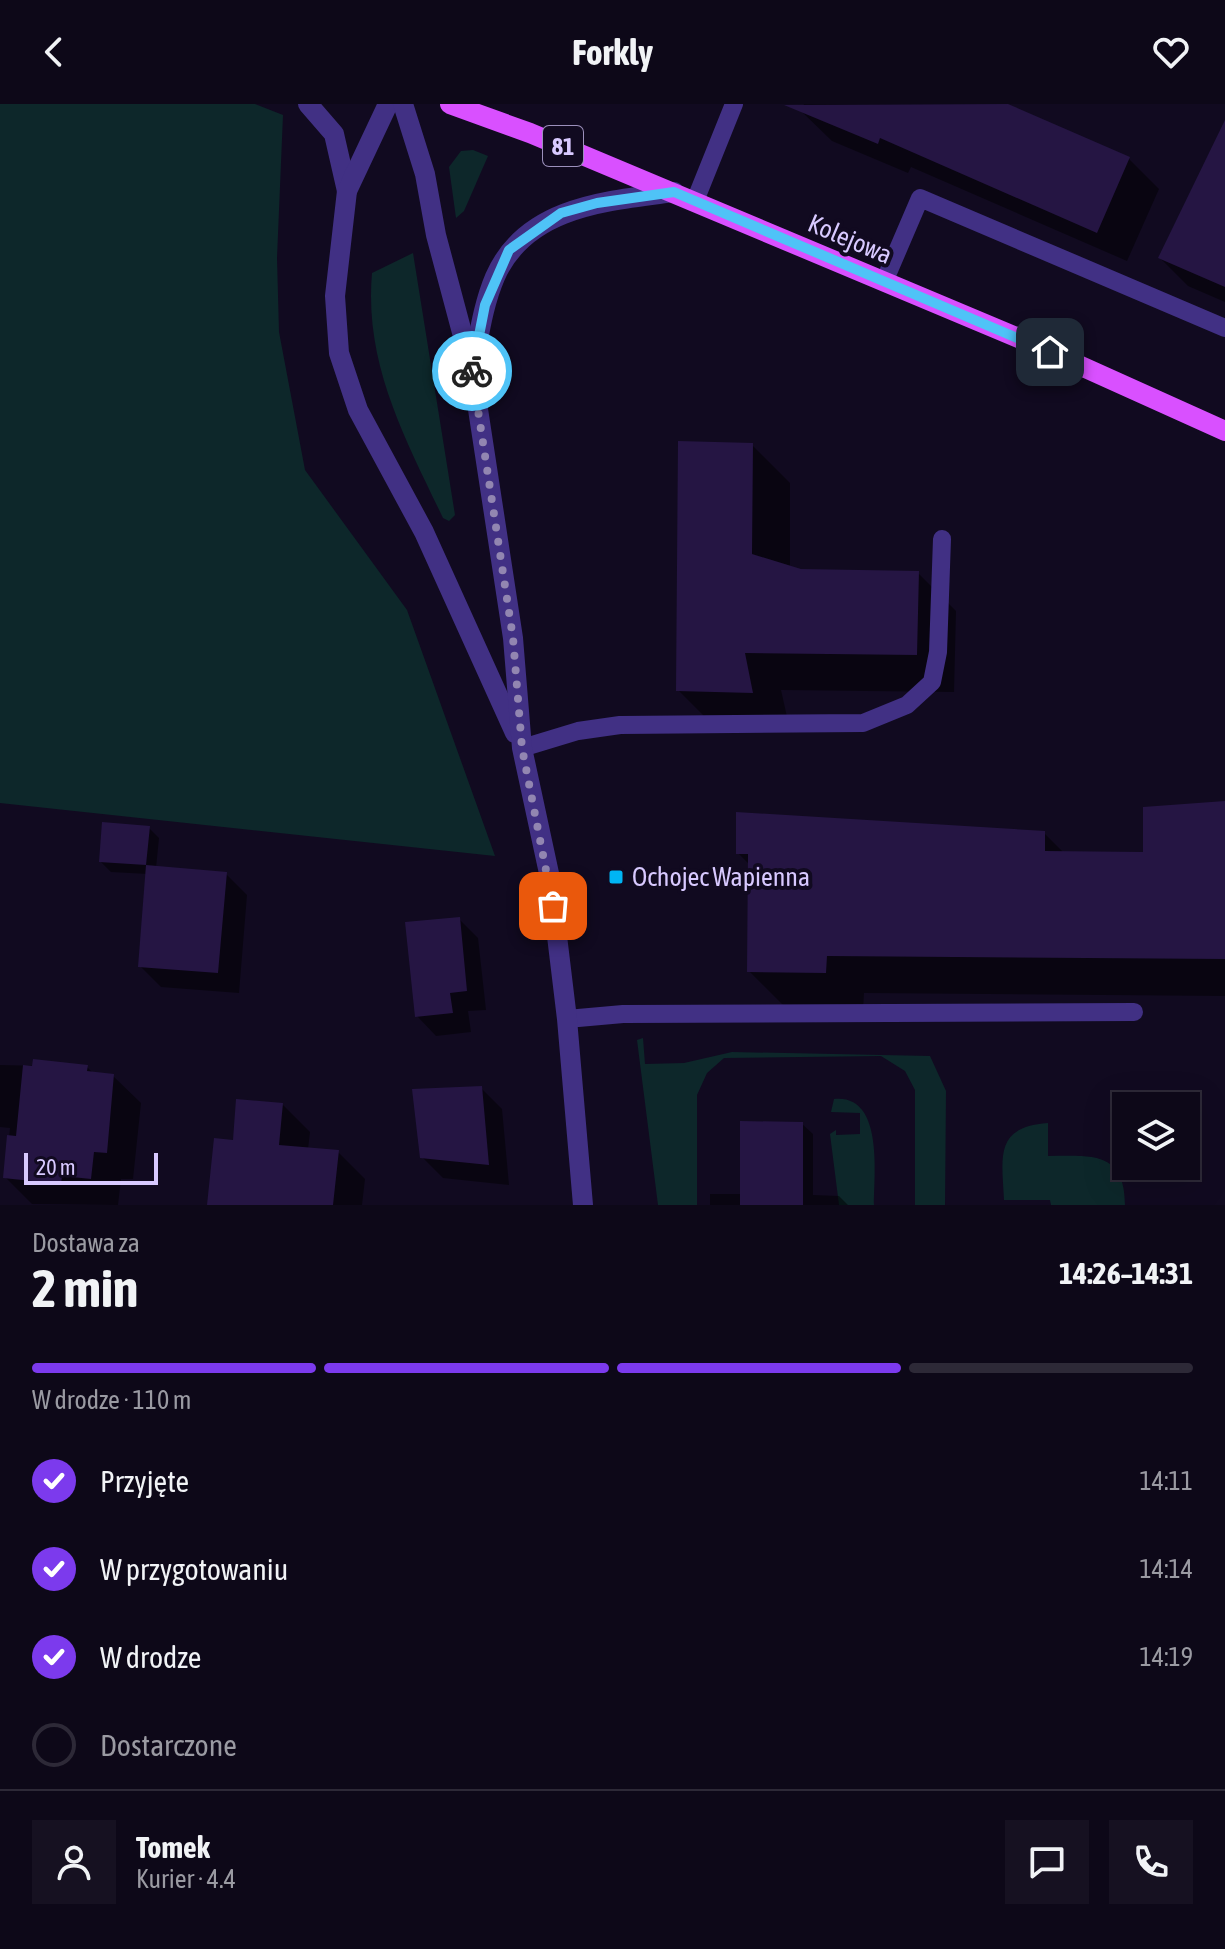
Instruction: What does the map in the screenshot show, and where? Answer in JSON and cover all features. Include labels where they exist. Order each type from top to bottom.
[{"type":"main road","name":"Kolejowa","points":[[450,104],[674,192],[1225,431]]},
{"type":"street","points":[[308,104],[334,134],[347,191]]},
{"type":"street","points":[[388,104],[347,191],[335,296],[335,325],[346,383],[424,532],[522,748]]},
{"type":"street","points":[[403,104],[425,174],[436,235],[472,370],[513,638],[522,748],[550,878],[567,1019],[583,1205]]},
{"type":"street","points":[[472,370],[485,305],[509,250],[561,213],[597,203],[674,192]]},
{"type":"lane","points":[[695,201],[734,104]]},
{"type":"lane","points":[[884,282],[920,198],[1225,328]]},
{"type":"lane","points":[[522,748],[578,731],[620,725],[863,723],[907,705],[932,682],[938,652],[942,539]]},
{"type":"lane","points":[[567,1019],[623,1014],[1134,1012]]},
{"type":"green space","points":[[0,104],[255,104],[283,115],[277,258],[279,332],[305,470],[407,610],[495,856],[0,803]]},
{"type":"green space","points":[[473,150],[488,156],[464,211],[456,218],[449,167],[461,151]]},
{"type":"green space","points":[[413,253],[455,515],[449,521],[443,518],[390,400],[374,338],[372,273]]},
{"type":"green space","points":[[643,1038],[645,1064],[684,1063],[732,1052],[930,1056],[946,1091],[945,1205],[915,1205],[915,1090],[905,1071],[881,1056],[724,1058],[707,1073],[697,1095],[697,1205],[658,1205],[637,1040]]},
{"type":"green space","points":[[834,1099],[850,1101],[861,1109],[869,1122],[875,1157],[874,1205],[839,1205],[830,1134],[836,1130],[836,1135],[860,1134],[860,1113],[831,1112]]},
{"type":"green space","points":[[1048,1123],[1048,1156],[1091,1157],[1112,1165],[1112,1180],[1121,1180],[1125,1205],[1051,1205],[1050,1200],[1004,1200],[1002,1170],[1005,1147],[1018,1131]]},
{"type":"building","points":[[1008,104],[1130,157],[1097,233],[880,138],[878,144],[784,105]]},
{"type":"building","points":[[1225,120],[1225,287],[1158,258]]},
{"type":"building","points":[[678,441],[753,443],[752,554],[801,569],[919,571],[917,655],[745,653],[753,693],[676,691]]},
{"type":"building","points":[[1225,801],[1225,959],[827,956],[826,973],[747,972],[748,854],[736,854],[736,812],[1045,831],[1045,851],[1143,852],[1143,807]]},
{"type":"building","points":[[102,822],[150,826],[146,865],[99,862]]},
{"type":"building","points":[[146,865],[227,872],[218,973],[138,967]]},
{"type":"building","points":[[460,917],[467,991],[450,993],[453,1013],[415,1017],[405,922]]},
{"type":"building","points":[[33,1059],[88,1065],[87,1071],[114,1074],[107,1153],[94,1152],[91,1179],[62,1176],[61,1184],[3,1178],[7,1135],[16,1136],[23,1065],[32,1066]]},
{"type":"building","points":[[482,1086],[489,1165],[420,1158],[412,1089]]},
{"type":"building","points":[[236,1099],[283,1103],[279,1145],[339,1150],[333,1205],[207,1205],[214,1138],[233,1140]]},
{"type":"building","points":[[740,1121],[803,1122],[803,1205],[740,1205]]},
{"type":"way so far","points":[[472,371],[513,638],[522,748],[550,878],[553,906]]},
{"type":"place","name":"Ochojec Wapienna","points":[[616,877]]},
{"type":"route","points":[[472,371],[485,305],[495,276],[509,250],[561,213],[597,203],[674,192],[1050,352]]}]
